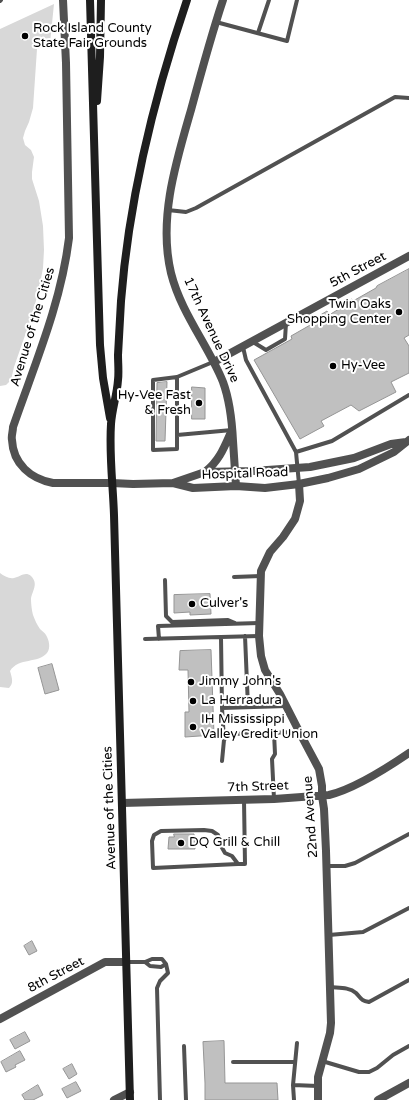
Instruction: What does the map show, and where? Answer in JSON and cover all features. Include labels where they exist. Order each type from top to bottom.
[{"type":"main road","name":"Avenue of the Cities","points":[[90,0],[100,345],[103,378],[111,424],[130,1096]]},
{"type":"main road","name":"Avenue of the Cities","points":[[94,146],[100,57],[101,0]]},
{"type":"main road","name":"Avenue of the Cities","points":[[111,424],[118,380],[118,344],[122,286],[134,203],[151,119],[187,0]]},
{"type":"main road","name":"Avenue of the Cities","points":[[114,515],[118,664]]},
{"type":"street","name":"Avenue of the Cities","points":[[63,0],[66,63],[69,238],[66,261],[57,299],[13,428],[12,440],[16,458],[21,466],[36,478],[53,483],[112,483]]},
{"type":"street","name":"17th Avenue Drive","points":[[223,0],[209,43],[178,154],[168,210],[166,247],[176,290],[214,362],[228,396],[231,413],[236,486]]},
{"type":"street","name":"5th Street","points":[[214,362],[409,256]]},
{"type":"street","points":[[205,472],[218,460],[232,430]]},
{"type":"street","name":"Hospital Road","points":[[112,483],[173,483],[193,488],[236,486],[265,488],[299,484],[328,478],[359,469],[394,452],[407,441]]},
{"type":"street","name":"Hospital Road","points":[[173,483],[205,472],[298,469],[324,465],[354,458],[391,444],[407,441]]},
{"type":"street","name":"22nd Avenue","points":[[299,484],[300,501],[294,519],[283,537],[270,552],[261,571],[259,636],[261,656],[265,670],[280,694],[319,769],[322,786],[329,935],[331,1022],[330,1034],[318,1077],[318,1100]]},
{"type":"street","name":"7th Street","points":[[122,803],[322,796],[337,793],[366,779],[409,753]]},
{"type":"street","name":"8th Street","points":[[0,1019],[105,962],[126,962]]},
{"type":"street","points":[[378,1100],[408,1085]]},
{"type":"street","points":[[114,1100],[130,1096]]},
{"type":"lane","points":[[258,33],[268,0]]},
{"type":"lane","points":[[216,22],[287,42],[297,0]]},
{"type":"lane","points":[[168,210],[186,212],[196,208],[395,97],[409,98]]},
{"type":"lane","points":[[252,341],[266,350],[285,339],[286,323]]},
{"type":"lane","points":[[242,346],[246,360],[296,452],[299,484]]},
{"type":"lane","points":[[177,378],[177,449],[152,450],[153,380],[177,378],[214,362]]},
{"type":"lane","points":[[296,452],[332,441],[409,395]]},
{"type":"lane","points":[[177,435],[232,430]]},
{"type":"lane","points":[[234,577],[261,576]]},
{"type":"lane","points":[[165,580],[166,616],[172,622],[228,620],[237,624]]},
{"type":"lane","points":[[159,639],[158,626],[260,623]]},
{"type":"lane","points":[[245,636],[248,707]]},
{"type":"lane","points":[[145,639],[259,636]]},
{"type":"lane","points":[[221,637],[224,740],[222,761]]},
{"type":"lane","points":[[222,708],[286,706]]},
{"type":"lane","points":[[224,740],[229,734],[299,732]]},
{"type":"lane","points":[[274,733],[275,754],[272,759],[274,798]]},
{"type":"lane","points":[[238,864],[232,856],[225,853],[218,835],[212,831],[161,831],[154,835],[152,841],[152,868],[245,864],[244,799]]},
{"type":"lane","points":[[326,866],[346,866],[355,863],[409,834]]},
{"type":"lane","points":[[329,935],[363,932],[409,908]]},
{"type":"lane","points":[[126,962],[145,962],[152,959],[162,959],[166,964],[168,973],[160,981],[157,988],[160,1100]]},
{"type":"lane","points":[[145,962],[150,966],[161,967],[166,964]]},
{"type":"lane","points":[[330,987],[348,988],[356,992],[362,1000],[369,1002],[409,980]]},
{"type":"lane","points":[[294,1100],[293,1085],[297,1043]]},
{"type":"lane","points":[[184,1046],[186,1100]]},
{"type":"lane","points":[[322,1061],[359,1072],[369,1072],[409,1046]]},
{"type":"lane","points":[[233,1062],[295,1062]]},
{"type":"lane","points":[[293,1085],[318,1086]]},
{"type":"shaded area","points":[[54,4],[50,43],[37,49],[33,108],[23,138],[25,145],[31,150],[34,157],[32,179],[39,201],[43,226],[43,268],[38,294],[11,380],[6,385],[0,386],[0,29]]},
{"type":"shaded area","points":[[0,573],[12,578],[27,574],[31,576],[35,582],[31,599],[33,615],[39,627],[46,635],[49,644],[47,653],[43,656],[18,664],[10,671],[12,682],[9,688],[0,687]]},
{"type":"building","name":"Hy-Vee","points":[[409,269],[409,335],[404,338],[409,346],[409,373],[391,382],[396,392],[359,411],[351,405],[321,421],[324,426],[300,439],[254,360],[292,339],[291,336],[319,320],[317,317],[327,311],[329,315],[344,306],[343,304],[352,299],[353,301]]},
{"type":"building","points":[[167,382],[165,441],[156,441],[157,383]]},
{"type":"building","name":"Hy-Vee Fast & Fresh","points":[[192,387],[205,388],[205,419],[192,419]]},
{"type":"building","name":"Culver's","points":[[210,594],[211,614],[190,615],[190,612],[174,613],[174,595]]},
{"type":"building","points":[[211,650],[214,735],[185,737],[185,712],[189,712],[188,670],[179,670],[180,651]]},
{"type":"building","points":[[52,664],[59,690],[45,694],[38,668]]},
{"type":"building","name":"DQ Grill & Chill","points":[[174,834],[194,834],[195,849],[168,849],[169,837],[174,837]]},
{"type":"building","points":[[32,941],[37,951],[29,955],[24,946]]},
{"type":"building","points":[[25,1032],[30,1041],[15,1049],[10,1040]]},
{"type":"building","points":[[224,1041],[225,1083],[277,1083],[278,1100],[205,1100],[203,1042]]},
{"type":"building","points":[[20,1051],[25,1060],[6,1072],[1,1062]]},
{"type":"building","points":[[72,1064],[77,1074],[69,1079],[63,1069]]},
{"type":"building","points":[[76,1082],[81,1091],[67,1098],[62,1089]]},
{"type":"building","points":[[38,1085],[43,1095],[33,1100],[25,1100],[22,1095]]},
{"type":"place","name":"Rock Island County State Fair Grounds","points":[[25,36]]},
{"type":"place","name":"Twin Oaks Shopping Center","points":[[399,312]]},
{"type":"place","name":"Hy-Vee","points":[[333,366]]},
{"type":"place","name":"Hy-Vee Fast & Fresh","points":[[199,403]]},
{"type":"place","name":"Culver's","points":[[192,604]]},
{"type":"place","name":"Jimmy John's","points":[[191,682]]},
{"type":"place","name":"La Herradura","points":[[193,701]]},
{"type":"place","name":"IH Mississippi Valley Credit Union","points":[[193,727]]},
{"type":"place","name":"DQ Grill & Chill","points":[[181,843]]}]
